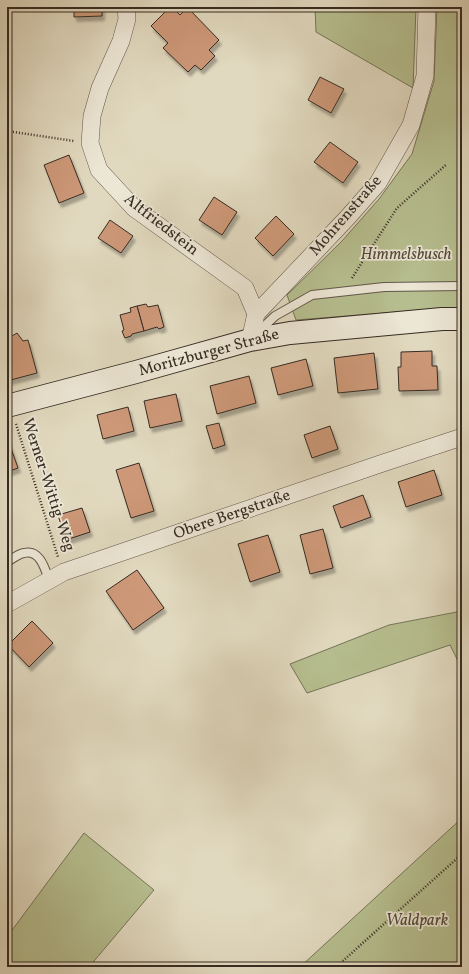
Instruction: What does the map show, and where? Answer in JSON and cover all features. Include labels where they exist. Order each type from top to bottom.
[{"type":"street","name":"Altfriedstein","points":[[126,7],[126,19],[121,41],[100,88],[92,116],[90,143],[99,170],[134,208],[245,288],[256,314]]},
{"type":"street","name":"Mohrenstraße","points":[[256,314],[348,217],[378,183],[411,125],[425,76],[427,7]]},
{"type":"street","points":[[250,340],[256,314]]},
{"type":"street","name":"Moritzburger Straße","points":[[8,405],[136,372],[250,340],[290,332],[442,319],[462,319]]},
{"type":"street","name":"Obere Bergstraße","points":[[7,604],[64,572],[375,466],[462,438]]},
{"type":"lane","points":[[250,340],[275,316],[312,295],[384,287],[462,286]]},
{"type":"lane","points":[[7,562],[24,553],[32,553],[41,561],[49,580]]},
{"type":"path","points":[[458,7],[459,30],[462,40]]},
{"type":"path","points":[[7,131],[90,143]]},
{"type":"path","points":[[343,291],[397,208],[447,164]]},
{"type":"path","name":"Werner-Wittig-Weg","points":[[8,405],[59,561],[64,572]]},
{"type":"path","points":[[336,967],[462,854]]},
{"type":"green space","points":[[315,7],[416,7],[413,88],[316,32]]},
{"type":"green space","name":"Himmelsbusch","points":[[437,7],[462,7],[462,308],[296,320],[287,295],[342,241],[379,199],[412,154],[434,81]]},
{"type":"green space","points":[[462,611],[462,669],[450,645],[307,693],[290,664],[389,625]]},
{"type":"green space","name":"Waldpark","points":[[462,818],[462,967],[300,967]]},
{"type":"green space","points":[[84,833],[154,890],[89,967],[7,967],[7,937]]},
{"type":"building","points":[[74,7],[102,7],[102,16],[74,17]]},
{"type":"building","points":[[170,7],[172,7],[180,15],[187,7],[219,40],[209,50],[215,56],[201,70],[195,65],[188,72],[163,48],[168,43],[151,26]]},
{"type":"building","points":[[320,77],[344,89],[331,113],[308,100]]},
{"type":"building","points":[[330,142],[358,162],[343,183],[314,162]]},
{"type":"building","points":[[69,155],[84,193],[59,203],[44,165]]},
{"type":"building","points":[[214,197],[237,212],[222,235],[199,220]]},
{"type":"building","points":[[276,216],[294,234],[273,256],[255,238]]},
{"type":"building","points":[[110,220],[133,236],[121,253],[98,238]]},
{"type":"building","points":[[146,304],[148,307],[158,305],[164,327],[159,329],[157,327],[144,331],[137,306]]},
{"type":"building","points":[[137,306],[144,331],[132,334],[131,336],[125,338],[122,331],[124,330],[120,315],[131,312],[130,308]]},
{"type":"building","points":[[17,333],[23,341],[28,340],[37,373],[7,381],[7,339]]},
{"type":"building","points":[[432,351],[432,366],[437,366],[438,390],[399,391],[398,367],[401,367],[401,352]]},
{"type":"building","points":[[374,353],[378,389],[338,393],[334,358]]},
{"type":"building","points":[[306,359],[313,386],[278,395],[271,368]]},
{"type":"building","points":[[249,376],[256,403],[217,414],[210,386]]},
{"type":"building","points":[[176,394],[182,421],[150,428],[144,401]]},
{"type":"building","points":[[128,407],[134,431],[103,439],[97,415]]},
{"type":"building","points":[[219,423],[225,445],[213,449],[206,426]]},
{"type":"building","points":[[330,426],[338,449],[312,458],[304,435]]},
{"type":"building","points":[[7,437],[18,468],[7,472]]},
{"type":"building","points":[[139,463],[154,511],[131,518],[116,470]]},
{"type":"building","points":[[434,470],[442,495],[406,507],[398,482]]},
{"type":"building","points":[[363,495],[371,517],[341,528],[333,506]]},
{"type":"building","points":[[82,508],[90,532],[66,540],[58,515]]},
{"type":"building","points":[[323,529],[333,568],[310,574],[300,535]]},
{"type":"building","points":[[268,535],[280,572],[250,582],[238,544]]},
{"type":"building","points":[[137,570],[164,608],[133,630],[106,591]]},
{"type":"building","points":[[32,621],[53,643],[29,667],[8,645]]}]
